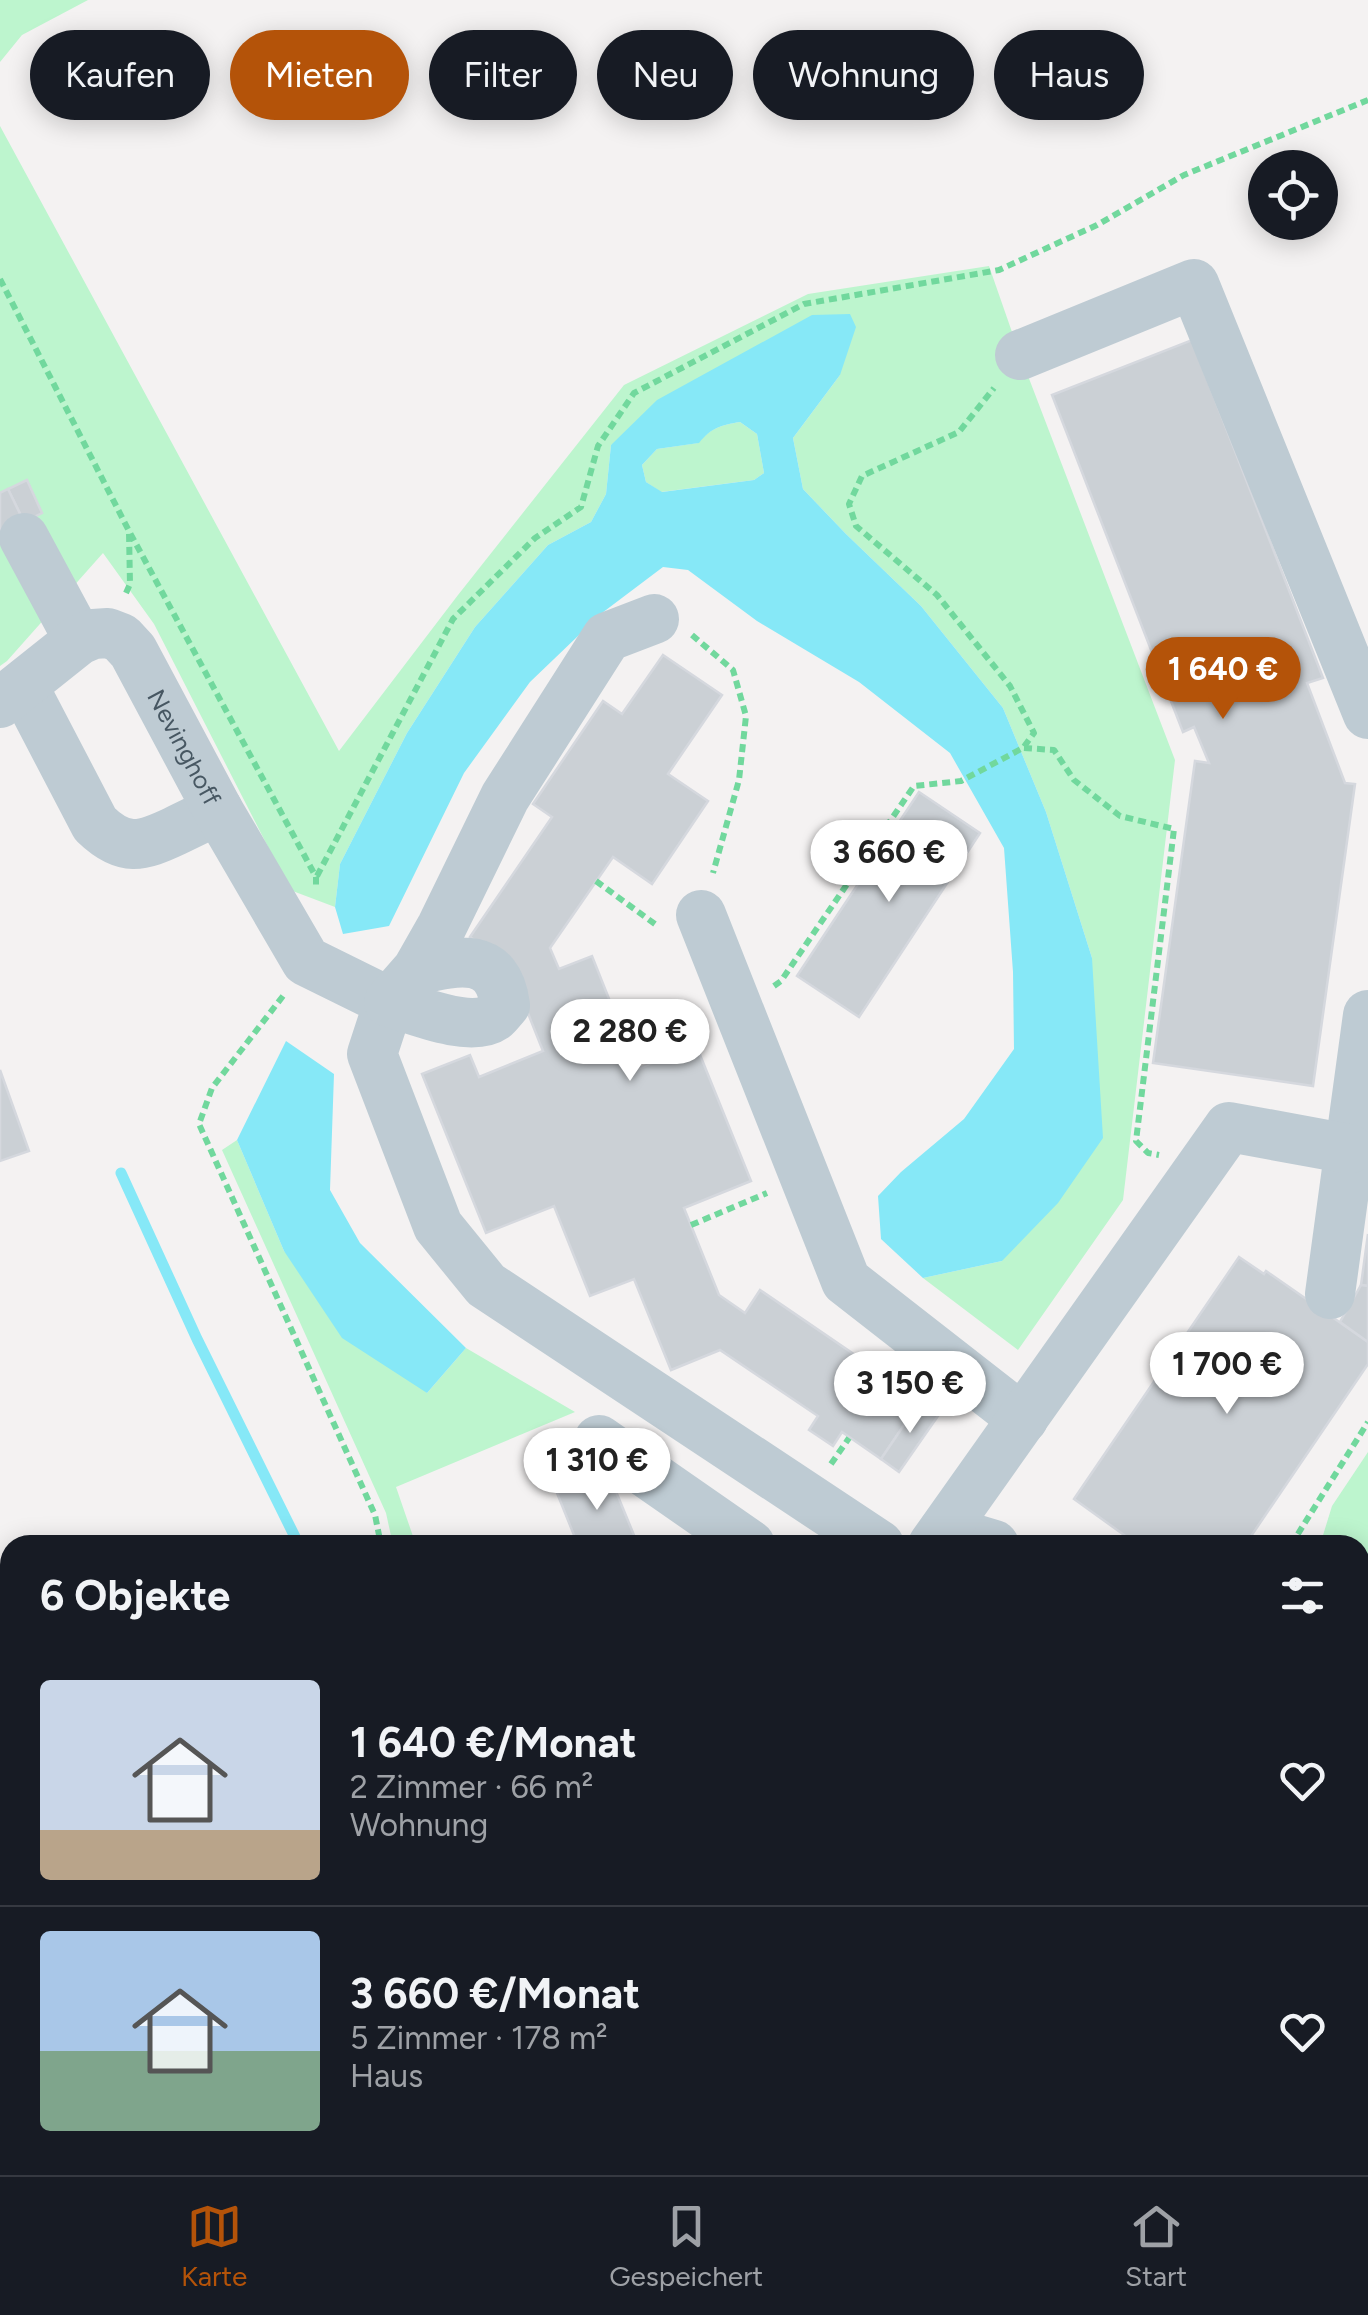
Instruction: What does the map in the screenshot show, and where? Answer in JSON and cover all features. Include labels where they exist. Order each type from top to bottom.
[{"type":"street","points":[[1020,356],[1194,284],[1368,714]]},
{"type":"street","points":[[24,538],[93,636]]},
{"type":"street","points":[[654,619],[608,636],[504,797],[442,926],[404,986],[372,1054],[438,1226],[486,1285],[864,1535]]},
{"type":"street","name":"Nevinghoff","points":[[93,636],[121,638],[133,651],[218,810],[137,845],[108,836],[95,824],[12,694],[93,636]]},
{"type":"street","points":[[218,810],[306,962],[404,986]]},
{"type":"street","points":[[701,915],[846,1281],[1023,1419]]},
{"type":"street","points":[[1330,1294],[1368,1015]]},
{"type":"street","points":[[940,1535],[1229,1126],[1350,1149]]},
{"type":"street","points":[[599,1440],[736,1535]]},
{"type":"path","points":[[0,279],[129,531],[316,878],[454,618],[536,538],[581,507],[598,446],[634,394],[804,304],[999,270],[1097,226],[1184,175],[1368,100]]},
{"type":"path","points":[[780,981],[914,786],[961,780],[1023,748],[1034,733],[1010,686],[936,594],[856,526],[849,504],[862,476],[959,432],[1020,356]]},
{"type":"path","points":[[93,636],[130,584],[129,531]]},
{"type":"path","points":[[596,881],[658,927],[701,915],[738,780],[746,716],[733,670],[692,635],[654,619]]},
{"type":"path","points":[[1023,748],[1054,750],[1074,780],[1120,816],[1174,829],[1136,1140],[1148,1153],[1203,1164]]},
{"type":"path","points":[[306,962],[212,1088],[199,1124],[375,1515],[379,1535]]},
{"type":"path","points":[[630,1054],[740,1011]]},
{"type":"path","points":[[690,1225],[805,1178]]},
{"type":"path","points":[[1297,1535],[1368,1422]]},
{"type":"green space","points":[[0,0],[88,0],[22,35],[0,62]]},
{"type":"green space","points":[[0,126],[339,751],[624,385],[808,294],[989,266],[1175,760],[1123,1200],[1018,1350],[923,1278],[1002,1261],[1092,958],[1046,812],[1003,708],[921,606],[803,489],[793,438],[840,375],[611,445],[606,494],[591,522],[548,545],[475,627],[407,733],[340,864],[335,907],[290,890],[154,624],[103,553],[0,666]]},
{"type":"green space","points":[[740,422],[757,434],[764,473],[754,480],[661,492],[646,482],[642,465],[657,449],[698,443],[717,428]]},
{"type":"green space","points":[[237,1140],[284,1251],[427,1393],[466,1348],[575,1412],[396,1487],[413,1535],[391,1535],[386,1513],[222,1150]]},
{"type":"green space","points":[[1368,1452],[1368,1535],[1323,1535],[1332,1506]]},
{"type":"water","points":[[850,314],[856,327],[840,375],[793,438],[803,489],[921,606],[1003,708],[1046,812],[1092,958],[1103,1138],[1058,1203],[1002,1261],[923,1278],[881,1239],[878,1196],[964,1119],[1014,1049],[1004,848],[950,753],[859,682],[757,621],[688,570],[663,567],[602,613],[530,682],[464,773],[389,926],[343,934],[335,907],[340,864],[407,733],[475,627],[548,545],[591,522],[606,494],[611,445],[657,400],[812,315]],"holes":[[[740,422],[757,434],[764,473],[754,480],[662,492],[646,482],[642,465],[657,449],[699,443],[717,428]]]},
{"type":"water","points":[[286,1041],[334,1074],[330,1190],[360,1243],[466,1348],[427,1393],[342,1338],[284,1251],[237,1140]]},
{"type":"building","points":[[1192,340],[1323,678],[1307,683],[1345,783],[1355,784],[1313,1086],[1153,1063],[1195,761],[1209,763],[1194,727],[1183,732],[1052,395]]},
{"type":"building","points":[[27,480],[42,513],[24,522],[8,489]]},
{"type":"building","points":[[8,489],[24,522],[0,534],[0,493]]},
{"type":"building","points":[[663,655],[722,695],[668,774],[708,801],[652,884],[613,857],[550,948],[559,969],[592,956],[637,1069],[696,1045],[751,1181],[684,1208],[719,1295],[745,1313],[760,1290],[921,1400],[881,1459],[842,1432],[833,1446],[809,1430],[818,1416],[720,1350],[671,1370],[634,1279],[590,1296],[554,1206],[486,1233],[422,1074],[470,1055],[479,1077],[543,1051],[508,963],[470,937],[552,817],[533,804],[603,701],[622,714]]},
{"type":"building","points":[[919,792],[980,833],[859,1017],[797,976]]},
{"type":"building","points":[[0,1070],[29,1151],[0,1161]]},
{"type":"building","points":[[1368,1234],[1368,1286],[1361,1285]]},
{"type":"building","points":[[1239,1257],[1264,1274],[1266,1271],[1368,1342],[1368,1364],[1252,1535],[1124,1535],[1074,1499]]},
{"type":"building","points":[[1361,1285],[1368,1286],[1368,1342],[1340,1322]]},
{"type":"building","points":[[921,1400],[940,1413],[899,1472],[881,1459]]},
{"type":"building","points":[[608,1472],[634,1535],[574,1535],[557,1493]]},
{"type":"waterway","points":[[121,1173],[197,1339],[294,1535]]}]
